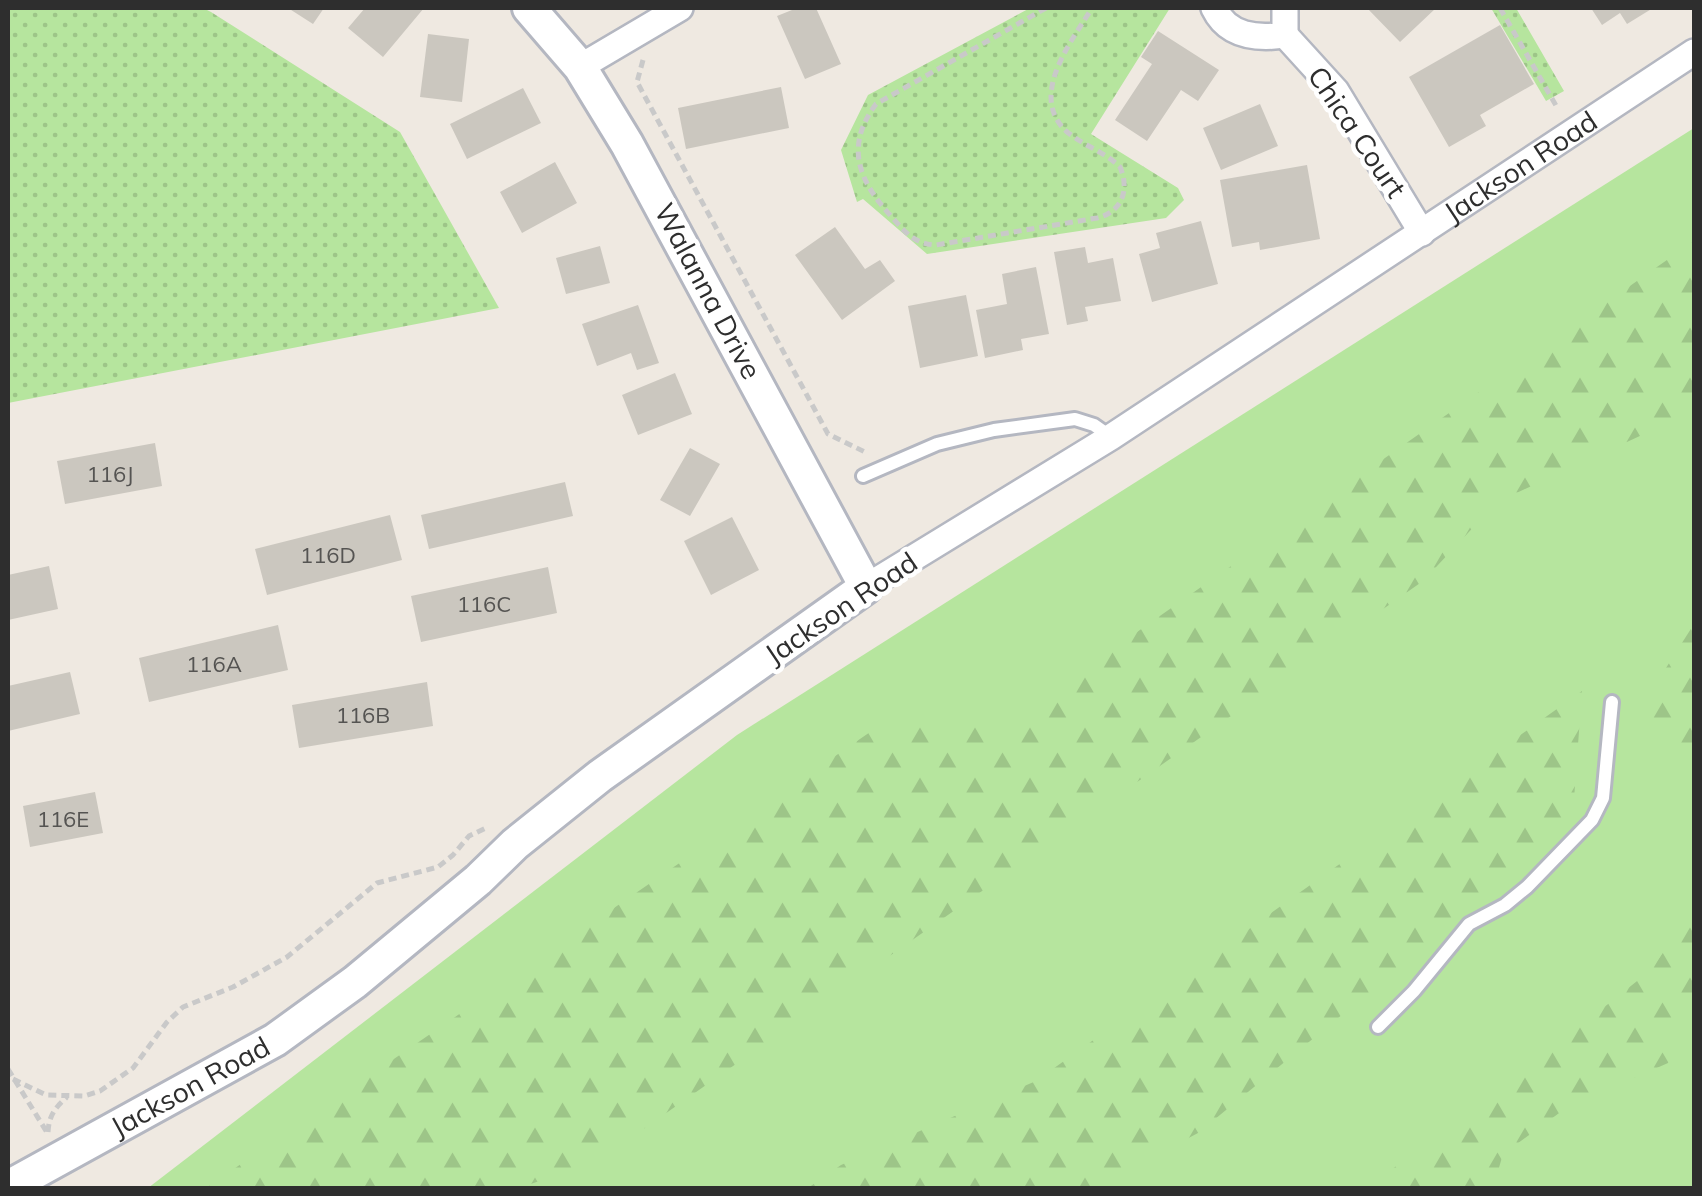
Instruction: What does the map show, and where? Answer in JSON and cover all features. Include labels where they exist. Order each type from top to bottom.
[{"type":"street","name":"Walanna Drive","points":[[529,8],[580,67],[678,236],[866,588]]},
{"type":"street","points":[[580,67],[680,8]]},
{"type":"street","points":[[1214,8],[1238,32],[1266,38],[1285,35],[1284,8]]},
{"type":"street","name":"Chica Court","points":[[1285,35],[1336,91],[1422,233]]},
{"type":"street","name":"Jackson Road","points":[[8,1187],[276,1040],[356,982],[600,776],[866,588],[1111,437],[1694,52]]},
{"type":"lane","points":[[863,476],[965,436],[1074,419],[1094,424],[1111,437]]},
{"type":"lane","points":[[1378,1027],[1414,991],[1469,924],[1505,905],[1527,887],[1592,820],[1602,798],[1612,702]]},
{"type":"path","points":[[1046,8],[876,104],[869,113],[859,140],[861,176],[868,191],[912,240],[936,245],[1097,218],[1116,209],[1124,194],[1120,168],[1069,134],[1060,124],[1050,96],[1059,64],[1092,8]]},
{"type":"path","points":[[1500,8],[1573,134]]},
{"type":"path","points":[[644,52],[638,82],[828,434],[890,464]]},
{"type":"path","points":[[13,1079],[46,1095],[67,1097],[100,1090],[133,1068],[167,1022],[184,1007],[233,987],[287,957],[376,883],[438,866],[469,836],[492,826]]},
{"type":"path","points":[[8,1069],[49,1135],[48,1119],[67,1097]]},
{"type":"green space","points":[[8,8],[203,8],[211,12],[400,132],[499,308],[8,403]]},
{"type":"green space","points":[[1030,8],[1170,8],[1091,134],[1178,188],[1184,200],[1166,218],[927,254],[863,199],[857,202],[841,150],[868,95]]},
{"type":"green space","points":[[1491,8],[1516,8],[1564,91],[1546,101]]},
{"type":"green space","points":[[1694,128],[1694,1188],[148,1188],[737,735]]},
{"type":"green space","points":[[1694,241],[1694,411],[1497,502],[1423,581],[598,1161],[519,1188],[206,1188],[876,728],[1009,722]]},
{"type":"green space","points":[[1694,624],[1694,781],[1636,715]]},
{"type":"green space","points":[[1582,691],[1572,826],[1198,1133],[1094,1188],[808,1188],[841,1165],[1036,1081]]},
{"type":"green space","points":[[1694,908],[1694,1019],[1668,1063],[1566,1108],[1503,1154],[1493,1188],[1365,1188],[1458,1123],[1651,970]]},
{"type":"building","points":[[288,8],[324,8],[313,24]]},
{"type":"building","points":[[365,8],[424,8],[383,57],[348,28]]},
{"type":"building","points":[[797,8],[816,8],[841,64],[805,79],[777,16]]},
{"type":"building","points":[[1367,8],[1436,8],[1400,42]]},
{"type":"building","points":[[1591,8],[1653,8],[1627,24],[1620,13],[1602,25]]},
{"type":"building","points":[[1500,25],[1534,84],[1480,115],[1486,126],[1449,147],[1409,77]]},
{"type":"building","points":[[1158,31],[1219,70],[1198,101],[1181,90],[1147,141],[1115,120],[1152,64],[1141,57]]},
{"type":"building","points":[[428,34],[469,39],[462,102],[420,97]]},
{"type":"building","points":[[781,87],[789,128],[686,149],[678,108]]},
{"type":"building","points":[[523,88],[541,123],[467,159],[450,124]]},
{"type":"building","points":[[1260,104],[1278,146],[1221,170],[1203,128]]},
{"type":"building","points":[[555,162],[577,203],[522,233],[500,192]]},
{"type":"building","points":[[1307,165],[1320,239],[1260,250],[1259,242],[1232,247],[1220,180]]},
{"type":"building","points":[[1201,221],[1218,284],[1152,302],[1139,254],[1160,248],[1156,233]]},
{"type":"building","points":[[835,227],[865,269],[880,260],[895,281],[842,320],[795,255]]},
{"type":"building","points":[[600,246],[610,283],[566,294],[556,258]]},
{"type":"building","points":[[1085,247],[1088,263],[1113,258],[1121,301],[1085,307],[1088,321],[1067,325],[1054,252]]},
{"type":"building","points":[[1036,267],[1049,334],[1021,339],[1023,350],[985,358],[976,310],[1007,304],[1002,274]]},
{"type":"building","points":[[966,295],[978,356],[920,368],[908,306]]},
{"type":"building","points":[[638,305],[659,363],[637,370],[631,353],[597,366],[582,324]]},
{"type":"building","points":[[675,373],[692,414],[638,435],[622,395]]},
{"type":"building","points":[[155,443],[162,486],[65,504],[57,461]]},
{"type":"building","points":[[690,448],[720,464],[690,516],[660,500]]},
{"type":"building","points":[[565,482],[573,516],[429,549],[421,515]]},
{"type":"building","points":[[390,515],[402,560],[267,595],[255,549]]},
{"type":"building","points":[[732,517],[759,570],[711,595],[684,541]]},
{"type":"building","points":[[49,566],[58,609],[8,620],[8,575]]},
{"type":"building","points":[[548,567],[557,613],[421,642],[411,596]]},
{"type":"building","points":[[278,625],[288,670],[149,702],[139,658]]},
{"type":"building","points":[[70,672],[80,714],[8,731],[8,686]]},
{"type":"building","points":[[427,682],[433,726],[299,748],[292,705]]},
{"type":"building","points":[[95,792],[103,833],[30,847],[23,806]]}]
